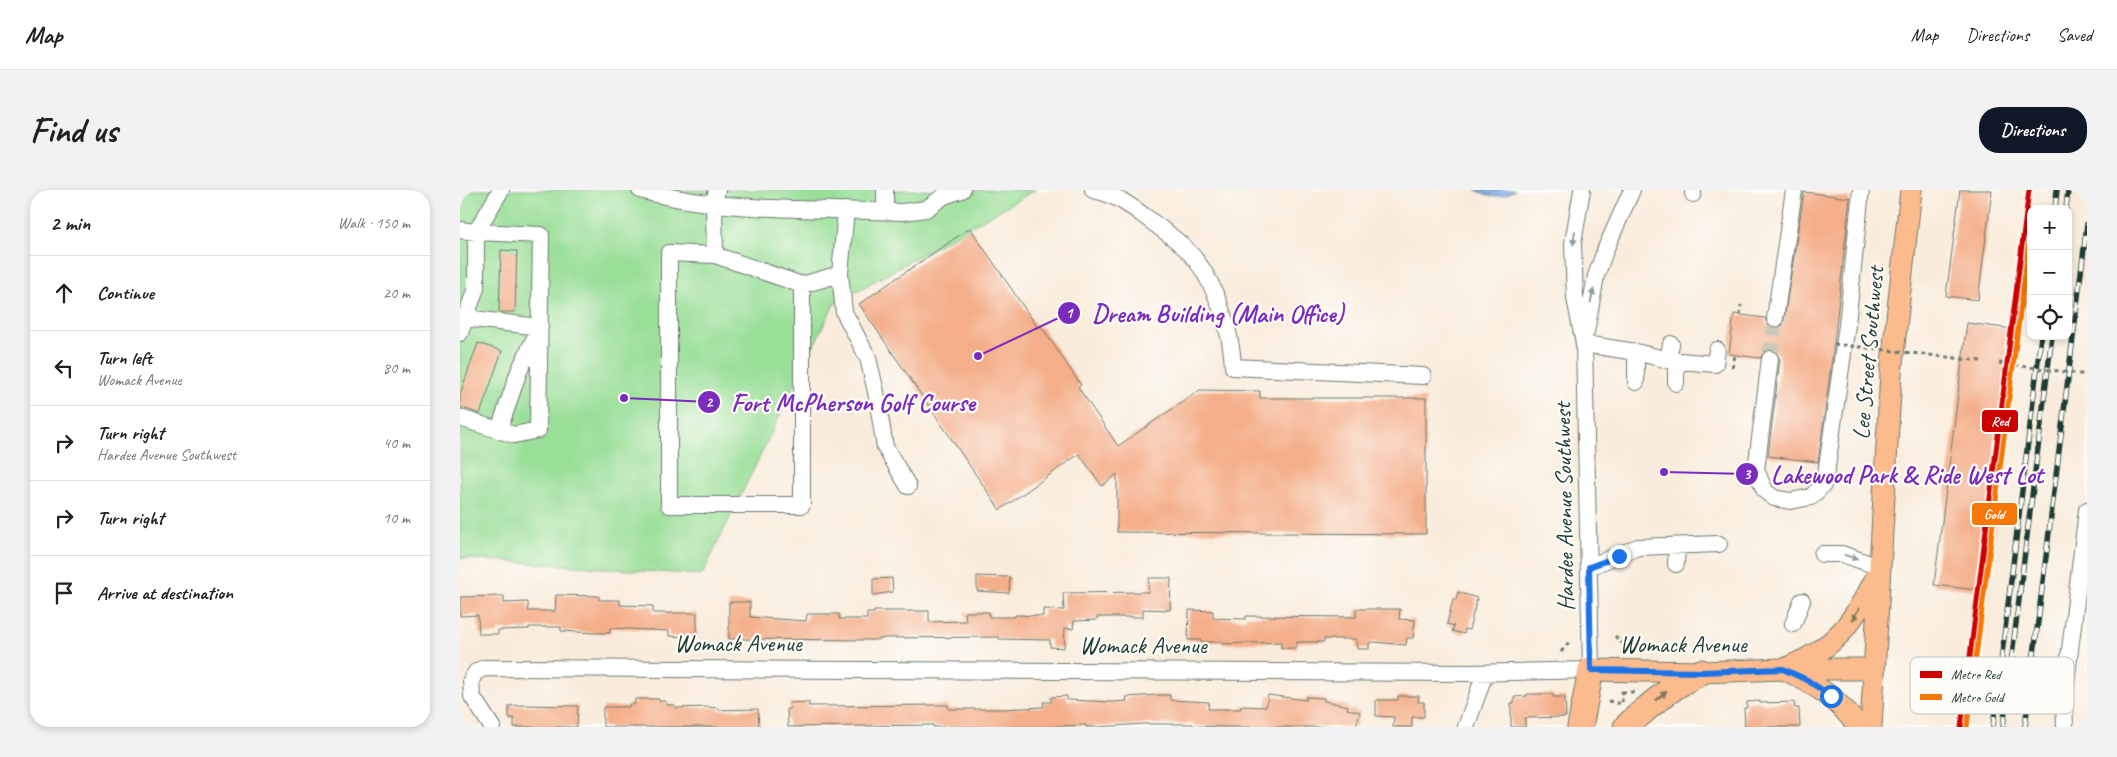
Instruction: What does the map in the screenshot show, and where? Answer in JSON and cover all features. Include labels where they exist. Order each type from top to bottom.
[{"type":"highway","points":[[1580,727],[1591,670]]},
{"type":"highway","points":[[1591,670],[1595,727]]},
{"type":"highway","points":[[1626,727],[1662,695],[1680,682],[1701,672]]},
{"type":"main road","name":"Lee Street Southwest","points":[[1871,727],[1891,373],[1911,190]]},
{"type":"main road","points":[[1783,669],[1807,660],[1837,638],[1850,624],[1880,563]]},
{"type":"main road","points":[[1783,669],[1807,680],[1831,696],[1858,727]]},
{"type":"main road","name":"Womack Avenue","points":[[1591,670],[1701,672],[1783,669],[1874,669]]},
{"type":"street","points":[[501,190],[468,231],[476,288],[462,326],[540,327]]},
{"type":"street","points":[[640,190],[671,198],[716,197],[738,206],[904,212],[926,209],[944,196],[962,190]]},
{"type":"street","points":[[885,190],[885,211]]},
{"type":"street","name":"Hardee Avenue Southwest","points":[[1582,190],[1573,243],[1575,298],[1584,344],[1591,670]]},
{"type":"street","name":"Hardee Avenue Southwest","points":[[1584,344],[1596,276],[1608,244],[1630,197],[1638,190]]},
{"type":"street","points":[[1775,320],[1794,190]]},
{"type":"street","points":[[1770,359],[1756,470],[1765,491],[1774,498],[1790,501],[1811,497],[1823,485],[1827,467],[1847,325],[1861,190]]},
{"type":"street","points":[[1102,191],[1167,233],[1187,250],[1206,274],[1222,312],[1233,348],[1233,368],[1423,376]]},
{"type":"street","points":[[715,255],[716,197]]},
{"type":"street","points":[[846,210],[840,274],[844,312],[868,358],[885,447],[908,486]]},
{"type":"street","points":[[460,418],[514,435],[538,430],[541,236],[468,231]]},
{"type":"street","points":[[802,284],[802,506],[669,505],[669,253],[715,255],[802,284],[840,274]]},
{"type":"street","points":[[498,430],[519,371],[540,327]]},
{"type":"street","points":[[1584,344],[1672,355],[1715,364],[1717,350]]},
{"type":"street","points":[[1636,352],[1636,382]]},
{"type":"street","points":[[1672,355],[1676,383]]},
{"type":"street","points":[[2069,657],[2087,510]]},
{"type":"street","points":[[1589,567],[1638,547],[1718,544]]},
{"type":"street","points":[[1676,564],[1677,546]]},
{"type":"street","points":[[1822,554],[1842,554],[1880,563]]},
{"type":"street","points":[[1793,624],[1802,601]]},
{"type":"street","name":"Womack Avenue","points":[[492,727],[472,696],[471,680],[476,672],[484,668],[1485,673],[1591,670]]},
{"type":"street","points":[[1466,727],[1485,673]]},
{"type":"street","points":[[2065,714],[2065,727]]},
{"type":"path","points":[[1740,315],[1741,305]]},
{"type":"path","points":[[1834,344],[1981,361]]},
{"type":"path","points":[[2000,363],[2087,374]]},
{"type":"path","points":[[1615,636],[1622,643]]},
{"type":"path","points":[[1561,652],[1570,641]]},
{"type":"path","points":[[1608,701],[1622,704],[1622,688]]},
{"type":"green space","points":[[460,190],[1035,190],[834,304],[702,575],[460,558]]},
{"type":"water","points":[[1476,190],[1515,190],[1505,195],[1496,196]]},
{"type":"building","points":[[1960,190],[1992,190],[1978,300],[1946,296]]},
{"type":"building","points":[[1804,192],[1850,198],[1834,344],[1818,462],[1768,456],[1780,360],[1776,351],[1767,350],[1760,358],[1729,354],[1734,314],[1765,318],[1768,326],[1773,329],[1783,325]]},
{"type":"building","points":[[970,228],[1038,328],[1041,326],[1081,385],[1078,387],[1118,446],[1200,390],[1260,391],[1260,398],[1426,398],[1426,534],[1117,532],[1117,474],[1102,486],[1079,454],[1000,510],[859,304]]},
{"type":"building","points":[[501,250],[517,251],[515,312],[499,312]]},
{"type":"building","points":[[1967,323],[2020,330],[1987,591],[1934,585]]},
{"type":"building","points":[[478,343],[502,351],[480,414],[460,407],[460,394]]},
{"type":"building","points":[[977,576],[1010,577],[1009,593],[977,591]]},
{"type":"building","points":[[892,578],[893,592],[873,595],[873,579]]},
{"type":"building","points":[[1149,578],[1171,578],[1170,610],[1143,609],[1143,617],[1097,617],[1097,620],[1074,621],[1073,629],[1065,628],[1064,648],[1050,647],[1050,640],[999,639],[999,637],[885,638],[874,640],[729,639],[729,602],[750,602],[750,617],[806,621],[807,614],[839,614],[839,619],[867,619],[867,613],[874,613],[874,611],[929,611],[929,622],[966,621],[965,612],[989,612],[989,617],[1015,617],[1015,615],[1043,616],[1043,609],[1064,610],[1063,593],[1148,592]]},
{"type":"building","points":[[1458,592],[1477,598],[1469,630],[1465,629],[1464,634],[1452,631],[1454,626],[1447,624],[1453,599],[1456,600]]},
{"type":"building","points":[[556,595],[599,596],[599,600],[620,600],[620,605],[653,606],[653,613],[697,613],[697,638],[669,636],[669,631],[610,628],[610,633],[593,633],[561,631],[561,627],[529,627],[529,629],[498,630],[498,634],[479,634],[478,615],[460,616],[460,597],[504,596],[504,603],[528,602],[528,611],[555,611]]},
{"type":"building","points":[[1356,609],[1400,609],[1399,619],[1415,620],[1413,638],[1407,638],[1406,645],[1369,643],[1369,649],[1357,649],[1356,639],[1324,639],[1324,642],[1297,642],[1297,648],[1281,648],[1281,642],[1222,644],[1222,642],[1188,640],[1189,610],[1213,611],[1213,618],[1246,619],[1246,616],[1356,617]]},
{"type":"building","points":[[1527,694],[1553,694],[1553,697],[1565,697],[1566,717],[1525,718],[1525,727],[1511,727],[1511,703],[1514,703],[1514,697],[1527,696]]},
{"type":"building","points":[[1170,695],[1170,700],[1209,702],[1208,709],[1241,709],[1241,706],[1266,707],[1268,695],[1306,700],[1306,697],[1324,698],[1324,701],[1348,706],[1347,709],[1360,712],[1356,727],[1226,727],[1193,726],[1193,724],[1145,724],[1097,727],[1086,727],[1086,725],[933,727],[933,725],[788,727],[787,709],[790,709],[789,703],[809,702],[809,706],[948,705],[948,709],[1002,709],[1044,707],[1043,702],[1051,702],[1051,697],[1067,696],[1067,700],[1112,702],[1127,701],[1126,697]]},
{"type":"building","points":[[1398,696],[1419,696],[1418,702],[1424,702],[1424,717],[1412,717],[1412,727],[1393,727],[1394,717],[1376,716],[1376,700],[1398,700]]},
{"type":"building","points":[[635,699],[659,699],[659,701],[666,701],[666,705],[675,705],[675,708],[758,709],[759,727],[603,727],[603,707],[629,707],[629,704],[635,704]]},
{"type":"building","points":[[1760,701],[1760,703],[1794,702],[1795,708],[1799,708],[1800,727],[1745,727],[1744,708],[1747,708],[1747,702]]},
{"type":"building","points":[[509,706],[578,706],[577,727],[514,727],[514,718],[509,718]]},
{"type":"tunnel","points":[[1770,359],[1775,319]]},
{"type":"railway","points":[[2055,205],[2057,190]]},
{"type":"railway","points":[[2066,205],[2068,190]]},
{"type":"railway","points":[[2034,657],[2087,224]]},
{"type":"railway","points":[[2002,657],[2041,340]]},
{"type":"railway","points":[[2012,657],[2051,340]]},
{"type":"railway","points":[[1993,727],[1995,714]]},
{"type":"railway","points":[[2003,727],[2005,714]]},
{"type":"railway","points":[[2025,727],[2027,714]]},
{"type":"metro line","name":"Red","points":[[1970,657],[2029,190]]},
{"type":"metro line","name":"Gold","points":[[1976,657],[2028,250]]},
{"type":"metro line","name":"Red","points":[[1961,727],[1963,714]]},
{"type":"metro line","name":"Gold","points":[[1967,727],[1969,714]]},
{"type":"place","name":"Dream Building (Main Office)","points":[[978,356]]},
{"type":"place","name":"Fort McPherson Golf Course","points":[[624,398]]},
{"type":"place","name":"Lakewood Park & Ride West Lot","points":[[1664,472]]},
{"type":"route","points":[[1619,556],[1589,567],[1591,670],[1701,672],[1783,669],[1807,680],[1831,696]]}]
